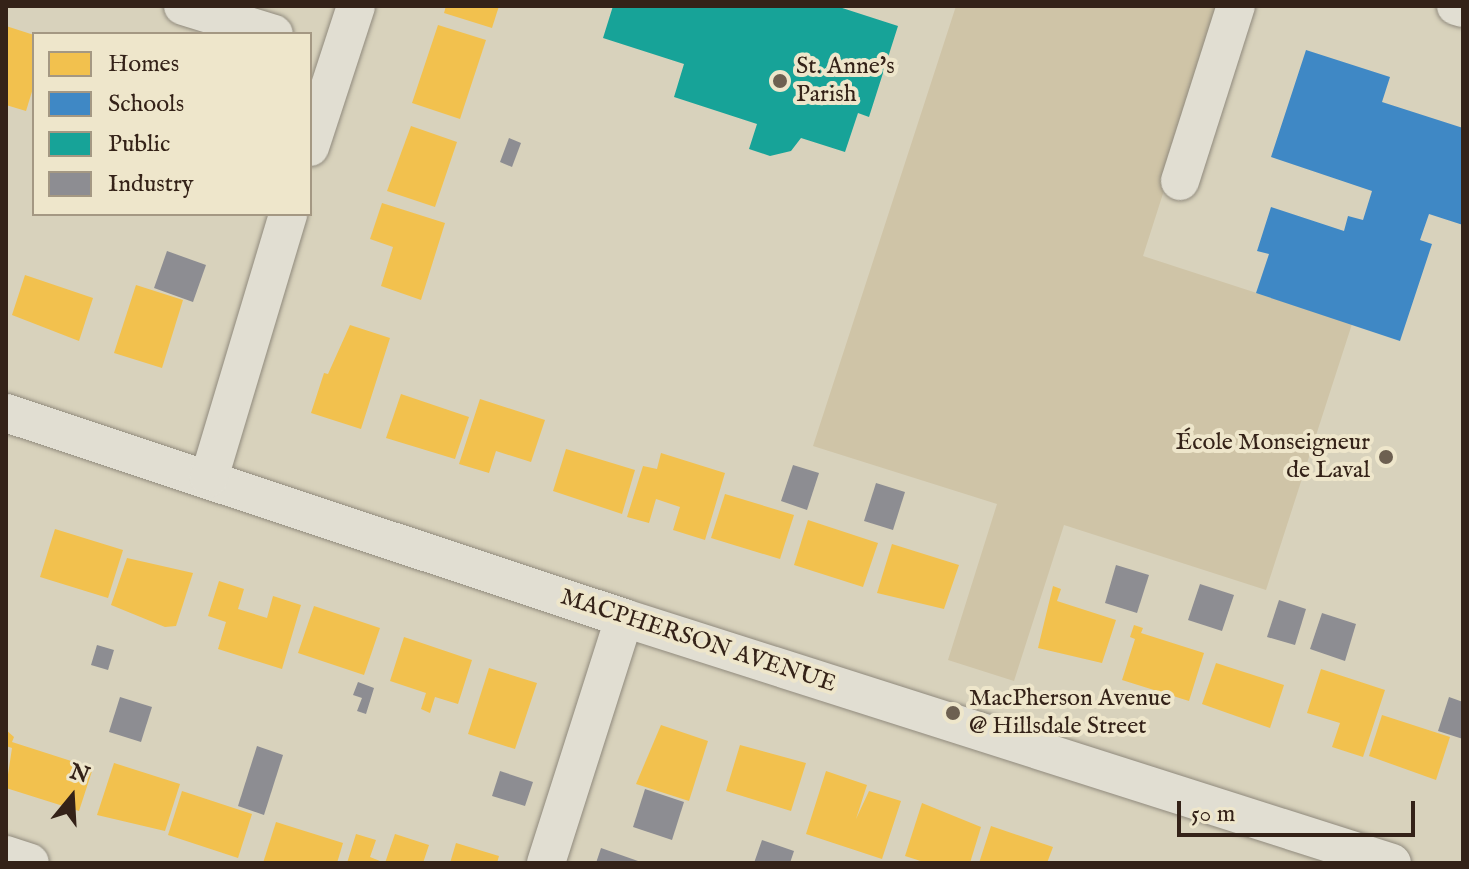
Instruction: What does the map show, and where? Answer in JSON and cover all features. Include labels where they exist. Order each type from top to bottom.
[{"type":"street","points":[[183,6],[268,32]]},
{"type":"street","points":[[312,134],[325,50],[356,6]]},
{"type":"street","points":[[1180,181],[1236,6]]},
{"type":"street","points":[[1456,6],[1463,8]]},
{"type":"street","points":[[209,478],[287,216]]},
{"type":"street","name":"MACPHERSON AVENUE","points":[[6,413],[624,618],[1392,863]]},
{"type":"street","points":[[546,863],[624,618]]},
{"type":"street","points":[[6,855],[30,863]]},
{"type":"shaded area","points":[[956,6],[1223,6],[1143,256],[1352,324],[1266,590],[1064,525],[1014,681],[948,660],[997,504],[813,446]]},
{"type":"building: Homes","points":[[446,6],[499,6],[492,28],[444,13]]},
{"type":"building: Homes","points":[[438,25],[486,40],[460,119],[412,103]]},
{"type":"building: Homes","points":[[6,26],[32,34],[32,92],[26,111],[6,105]]},
{"type":"building: Homes","points":[[411,126],[457,142],[435,207],[387,191]]},
{"type":"building: Homes","points":[[382,203],[445,223],[421,300],[381,286],[393,247],[370,239]]},
{"type":"building: Homes","points":[[25,275],[93,298],[79,341],[12,315]]},
{"type":"building: Homes","points":[[136,285],[183,300],[162,368],[114,353]]},
{"type":"building: Homes","points":[[350,325],[390,338],[361,429],[311,413],[324,373],[328,374]]},
{"type":"building: Homes","points":[[401,394],[469,417],[455,459],[386,438]]},
{"type":"building: Homes","points":[[480,399],[545,420],[531,462],[496,451],[489,473],[459,464]]},
{"type":"building: Homes","points":[[566,449],[635,470],[622,514],[553,491]]},
{"type":"building: Homes","points":[[661,453],[725,473],[705,540],[673,530],[680,507],[656,499],[649,523],[627,517],[643,466],[657,469]]},
{"type":"building: Homes","points":[[725,494],[794,515],[780,559],[711,538]]},
{"type":"building: Homes","points":[[808,520],[878,543],[863,587],[794,565]]},
{"type":"building: Homes","points":[[55,529],[123,550],[108,598],[40,577]]},
{"type":"building: Homes","points":[[892,544],[959,565],[944,609],[877,593]]},
{"type":"building: Homes","points":[[127,558],[193,573],[176,626],[165,627],[111,605]]},
{"type":"building: Homes","points":[[219,581],[244,589],[238,609],[267,618],[273,596],[301,605],[282,669],[218,649],[226,622],[208,616]]},
{"type":"building: Homes","points":[[1053,586],[1061,589],[1057,601],[1116,620],[1102,663],[1038,648]]},
{"type":"building: Homes","points":[[314,606],[380,628],[364,675],[298,653]]},
{"type":"building: Homes","points":[[1134,625],[1143,628],[1141,633],[1204,653],[1189,701],[1122,680],[1135,639],[1130,637]]},
{"type":"building: Homes","points":[[404,637],[472,660],[458,704],[435,697],[430,713],[421,709],[426,693],[390,681]]},
{"type":"building: Homes","points":[[1216,663],[1284,685],[1270,728],[1202,704]]},
{"type":"building: Homes","points":[[489,668],[537,683],[515,749],[468,734]]},
{"type":"building: Homes","points":[[1321,669],[1385,690],[1363,757],[1332,747],[1340,723],[1307,713]]},
{"type":"building: Homes","points":[[1382,715],[1450,737],[1436,780],[1369,756]]},
{"type":"building: Homes","points":[[661,725],[708,741],[689,801],[636,784]]},
{"type":"building: Homes","points":[[6,730],[14,737],[12,742],[93,768],[79,811],[6,788],[12,748],[6,746]]},
{"type":"building: Homes","points":[[740,745],[806,763],[791,811],[726,791]]},
{"type":"building: Homes","points":[[114,763],[180,784],[165,831],[97,815]]},
{"type":"building: Homes","points":[[826,771],[867,785],[856,819],[869,791],[901,801],[882,859],[806,834]]},
{"type":"building: Homes","points":[[182,791],[252,814],[238,858],[168,835]]},
{"type":"building: Homes","points":[[922,803],[981,827],[970,863],[927,863],[905,856]]},
{"type":"building: Homes","points":[[276,822],[343,843],[337,863],[263,863]]},
{"type":"building: Homes","points":[[991,826],[1053,847],[1047,863],[979,863]]},
{"type":"building: Homes","points":[[356,834],[376,840],[370,857],[385,863],[347,863]]},
{"type":"building: Homes","points":[[395,834],[429,845],[423,863],[385,863]]},
{"type":"building: Homes","points":[[456,843],[499,856],[497,863],[450,863]]},
{"type":"building: Schools","points":[[1306,50],[1390,77],[1382,102],[1463,128],[1463,225],[1429,214],[1420,240],[1432,244],[1400,341],[1256,293],[1269,254],[1257,251],[1271,207],[1344,231],[1348,216],[1363,220],[1372,191],[1271,157]]},
{"type":"building: Public","name":"St. Anne's Parish","points":[[613,6],[836,6],[898,26],[869,117],[858,113],[845,152],[801,138],[791,151],[770,156],[749,149],[757,124],[674,97],[684,64],[603,38]]},
{"type":"building: Industry","points":[[509,138],[521,143],[512,167],[500,162]]},
{"type":"building: Industry","points":[[167,251],[206,265],[193,302],[154,288]]},
{"type":"building: Industry","points":[[793,465],[819,473],[807,510],[781,501]]},
{"type":"building: Industry","points":[[876,483],[905,492],[893,530],[864,521]]},
{"type":"building: Industry","points":[[1116,565],[1149,575],[1137,613],[1105,603]]},
{"type":"building: Industry","points":[[1200,584],[1234,595],[1222,631],[1188,620]]},
{"type":"building: Industry","points":[[1279,600],[1306,609],[1295,645],[1267,637]]},
{"type":"building: Industry","points":[[1322,613],[1356,624],[1345,661],[1310,649]]},
{"type":"building: Industry","points":[[97,645],[114,650],[108,670],[91,665]]},
{"type":"building: Industry","points":[[358,682],[374,688],[366,714],[357,711],[362,698],[353,695]]},
{"type":"building: Industry","points":[[120,697],[152,707],[141,742],[109,732]]},
{"type":"building: Industry","points":[[1449,697],[1463,702],[1463,739],[1438,731]]},
{"type":"building: Industry","points":[[257,746],[283,755],[264,815],[238,806]]},
{"type":"building: Industry","points":[[500,771],[533,782],[525,806],[492,796]]},
{"type":"building: Industry","points":[[645,789],[684,802],[672,840],[633,827]]},
{"type":"building: Industry","points":[[762,840],[794,851],[790,863],[754,863]]},
{"type":"building: Industry","points":[[601,848],[638,861],[596,863]]},
{"type":"place","name":"St. Anne's Parish","points":[[780,81]]},
{"type":"place","name":"École Monseigneur de Laval","points":[[1386,457]]},
{"type":"place","name":"MacPherson Avenue @ Hillsdale Street","points":[[953,713]]}]
